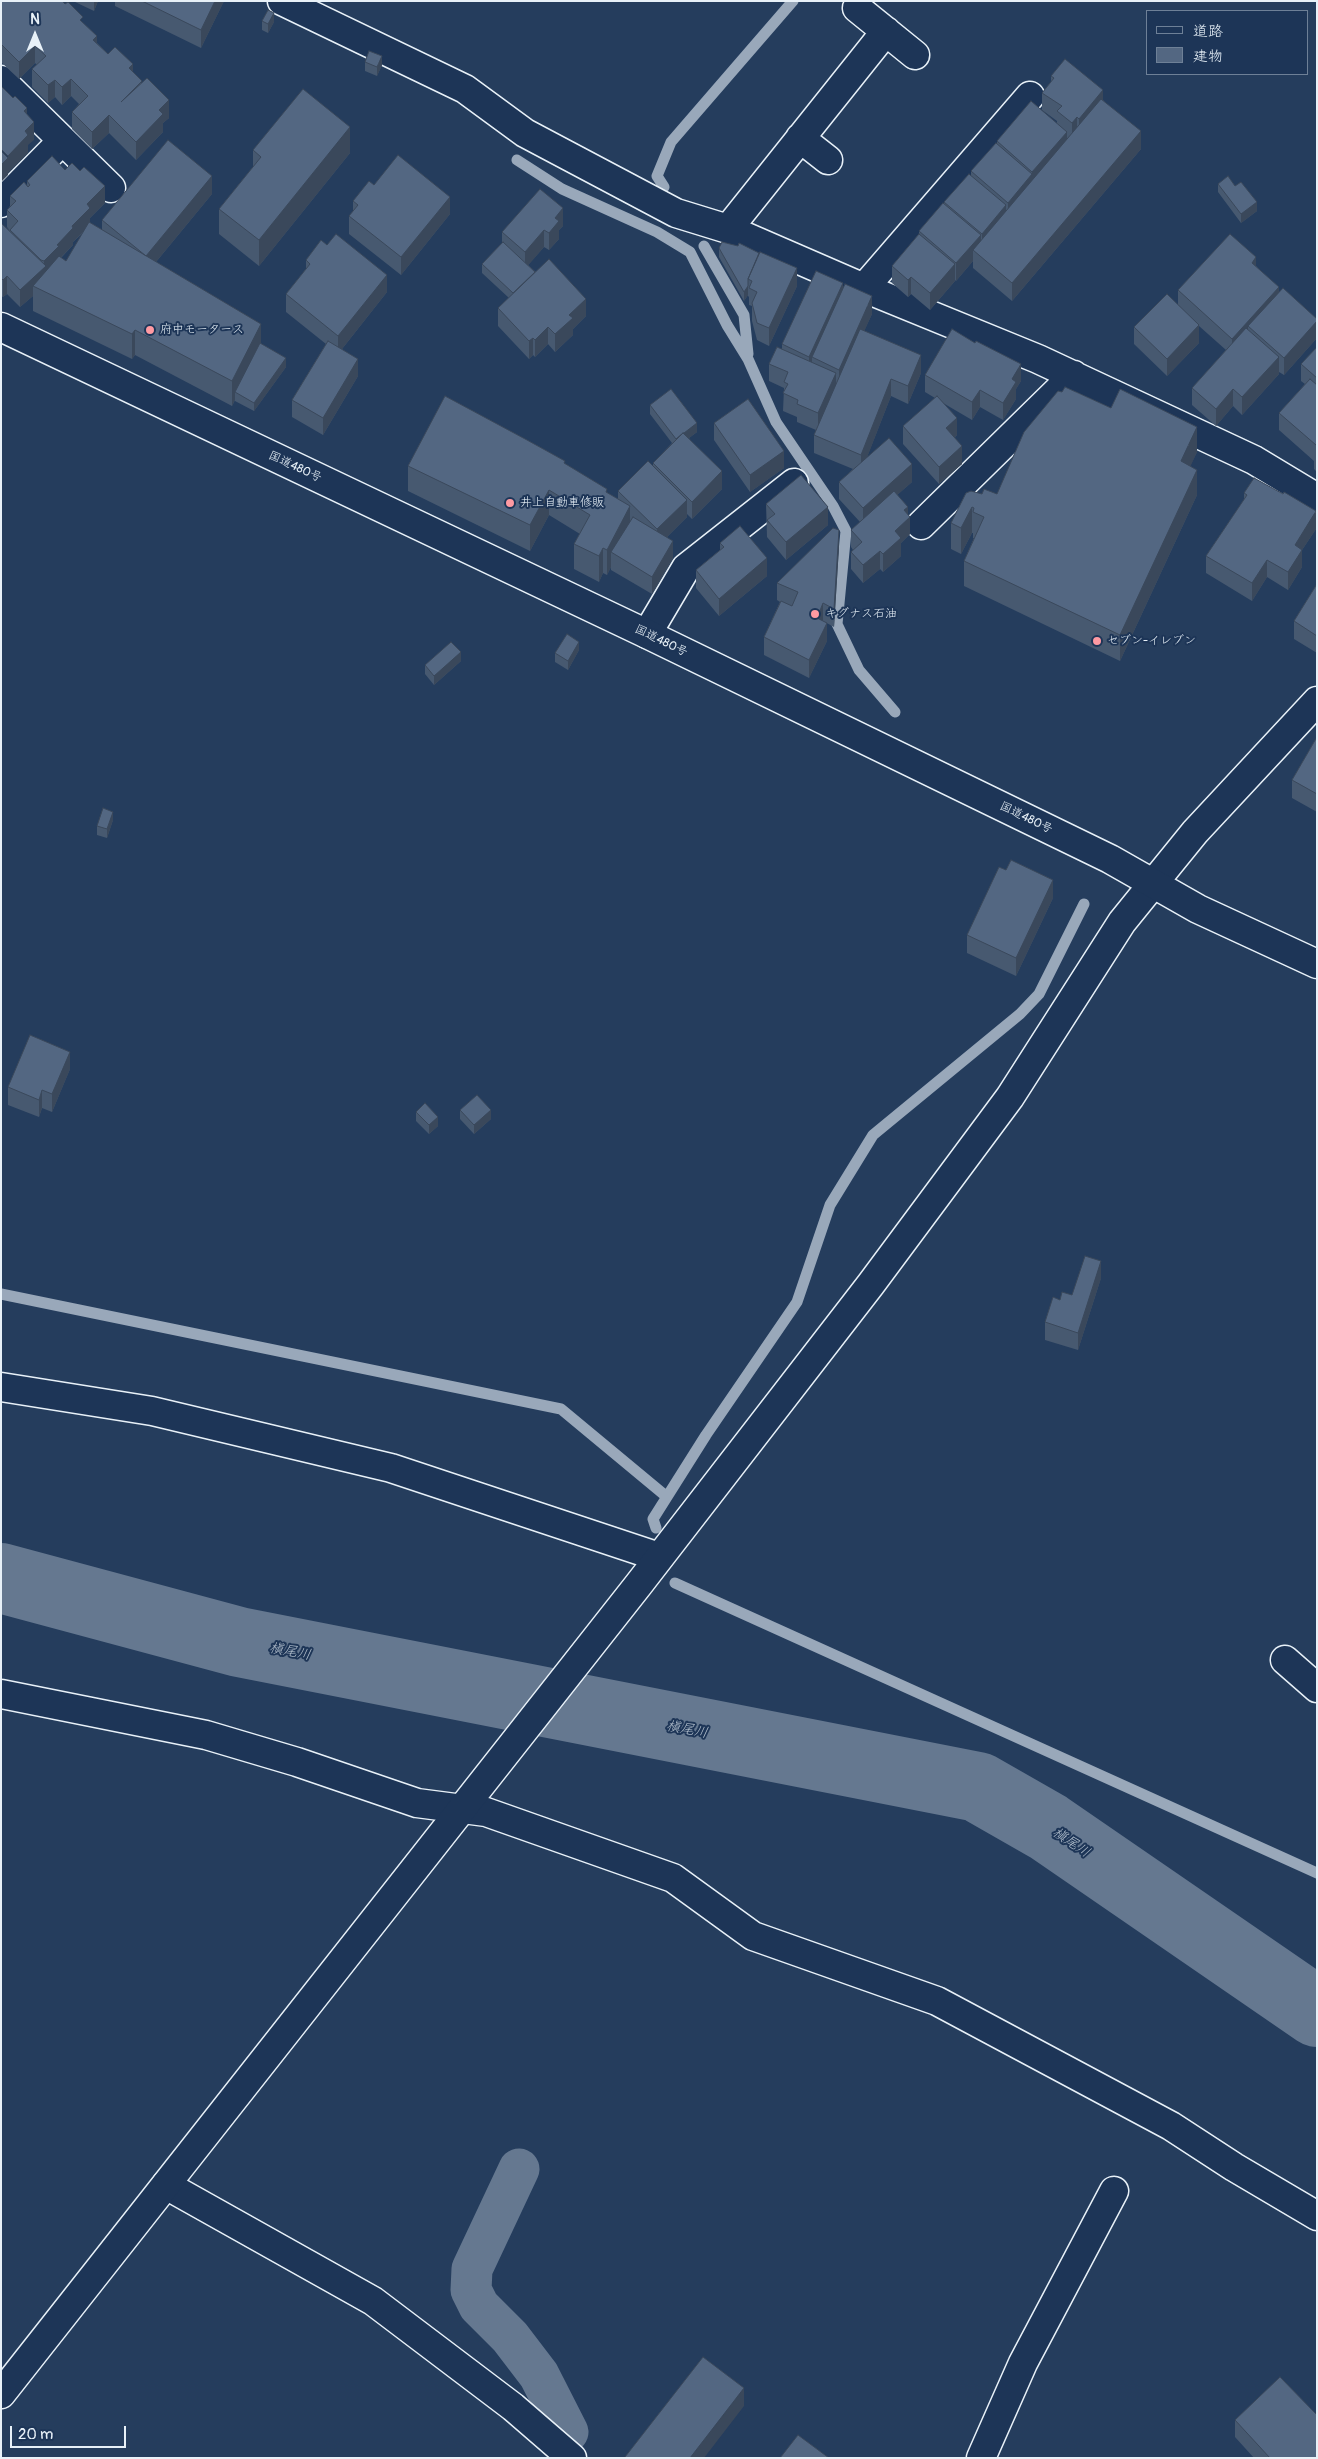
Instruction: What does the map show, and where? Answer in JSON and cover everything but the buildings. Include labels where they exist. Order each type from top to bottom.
[{"type":"main road","points":[[282,1],[465,89],[525,133],[676,213],[728,228],[864,288],[1074,375],[1254,460],[1317,498]]},
{"type":"main road","points":[[857,8],[915,55]]},
{"type":"main road","points":[[728,228],[886,31]]},
{"type":"main road","points":[[1,80],[111,188]]},
{"type":"main road","points":[[864,288],[1030,96]]},
{"type":"main road","points":[[800,138],[828,160]]},
{"type":"main road","points":[[1,203],[62,141]]},
{"type":"main road","name":"国道480号","points":[[1,327],[647,634],[1110,859],[1198,909],[1317,964]]},
{"type":"main road","points":[[921,525],[1074,375]]},
{"type":"main road","points":[[647,634],[686,568],[794,483]]},
{"type":"main road","points":[[1,2394],[639,1584],[865,1292],[1010,1097],[1122,922],[1195,832],[1317,701]]},
{"type":"main road","points":[[1,1387],[152,1411],[391,1468],[660,1557]]},
{"type":"main road","points":[[1285,1660],[1317,1688]]},
{"type":"main road","points":[[1,1694],[206,1735],[297,1762],[417,1803],[465,1805],[673,1878],[753,1936],[937,2001],[1170,2126],[1234,2167],[1317,2216]]},
{"type":"main road","points":[[166,2185],[373,2301],[513,2407],[572,2458]]},
{"type":"main road","points":[[980,2458],[1023,2363],[1114,2191]]},
{"type":"waterway","points":[[664,187],[657,176],[671,142],[793,1]]},
{"type":"waterway","points":[[517,160],[562,189],[657,232],[690,252],[727,325],[748,359],[776,422],[833,506],[846,531],[837,624],[859,670],[895,712]]},
{"type":"waterway","points":[[704,246],[744,315],[748,354]]},
{"type":"waterway","points":[[656,1528],[653,1519],[706,1435],[797,1302],[830,1205],[873,1135],[1020,1014],[1039,994],[1084,904]]},
{"type":"waterway","points":[[1,1294],[561,1409],[667,1497]]},
{"type":"waterway","name":"槇尾川","points":[[1,1578],[239,1642],[978,1787],[1048,1827],[1317,2012]]},
{"type":"waterway","points":[[675,1583],[1317,1873]]},
{"type":"waterway","points":[[519,2169],[472,2269],[471,2290],[479,2306],[510,2337],[539,2375],[568,2432]]},
{"type":"place","name":"府中モータース","points":[[150,330]]},
{"type":"place","name":"井上自動車修販","points":[[510,503]]},
{"type":"place","name":"キグナス石油","points":[[815,614]]},
{"type":"place","name":"セブン-イレブン","points":[[1097,641]]}]
